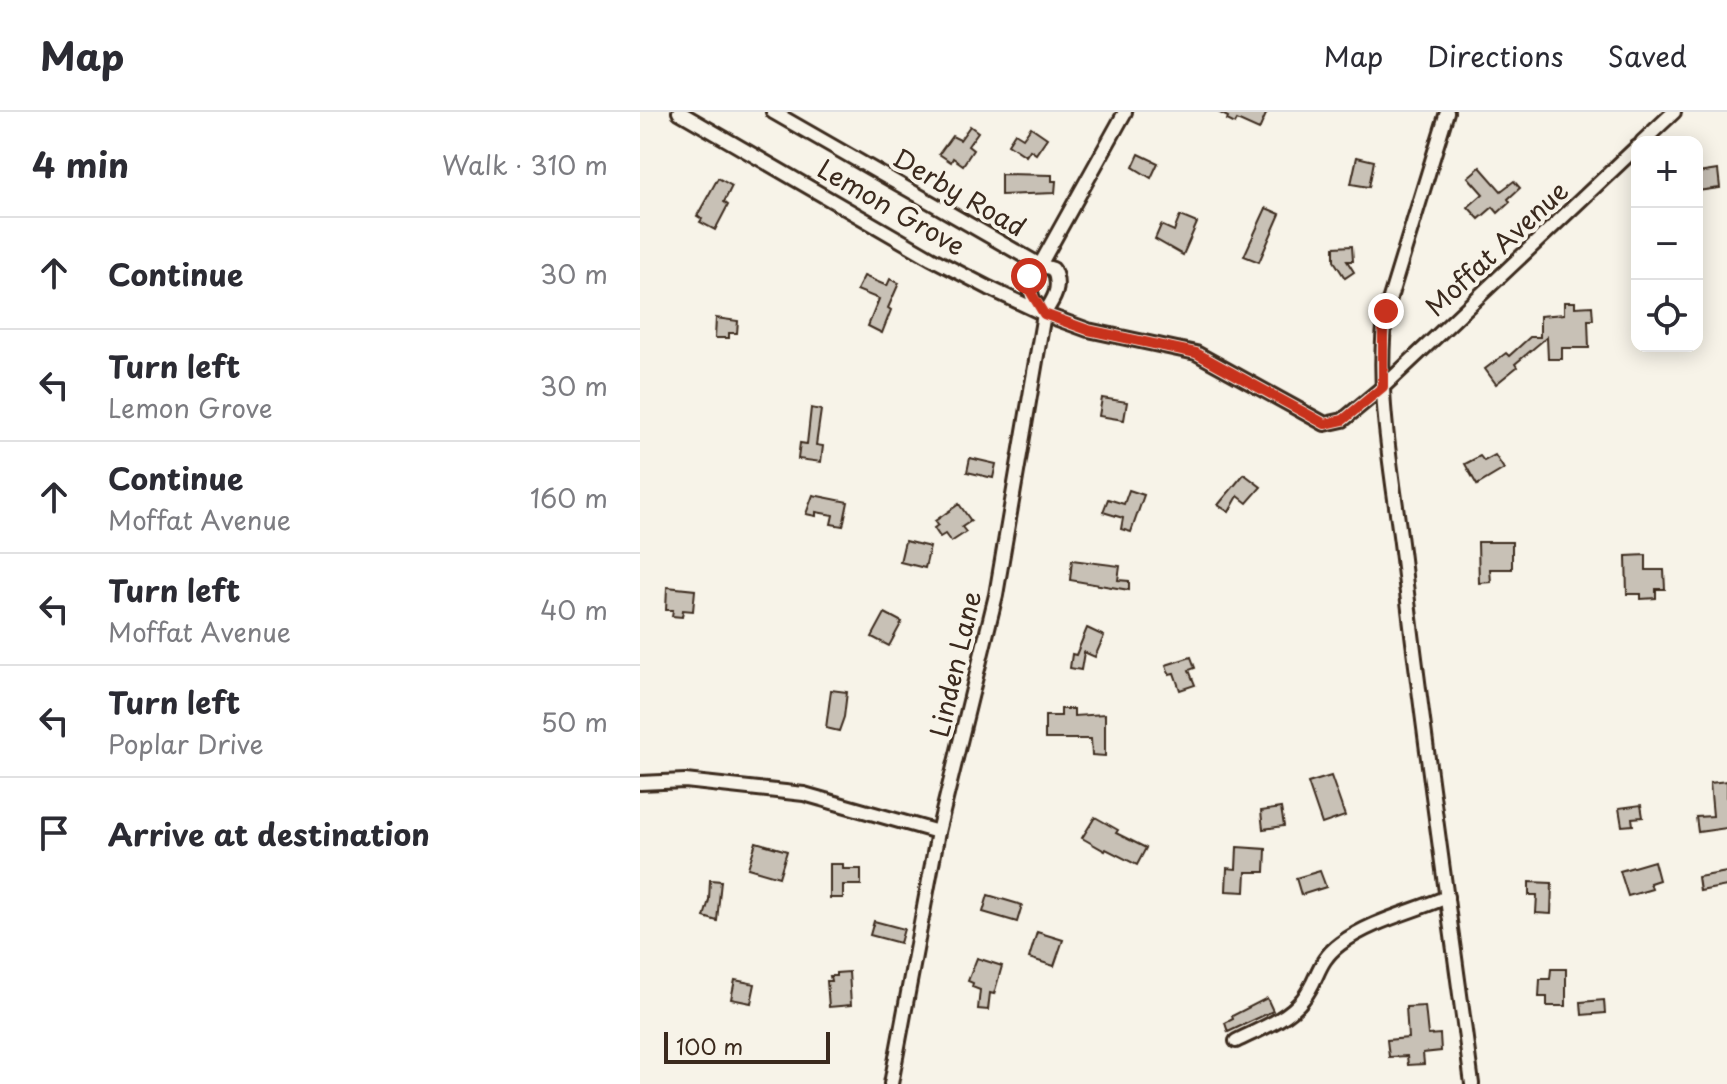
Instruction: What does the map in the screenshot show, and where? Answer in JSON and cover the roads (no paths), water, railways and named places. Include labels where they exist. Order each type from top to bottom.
[{"type":"street","name":"Lemon Grove","points":[[679,112],[931,258],[1044,314],[1088,330]]},
{"type":"street","name":"Derby Road","points":[[773,112],[1040,265]]},
{"type":"street","points":[[1044,314],[1027,286],[1027,279],[1040,265],[1125,112]]},
{"type":"street","points":[[1447,112],[1386,311],[1383,387],[1412,639],[1472,1084]]},
{"type":"street","points":[[1648,136],[1674,112]]},
{"type":"street","name":"Moffat Avenue","points":[[1088,330],[1196,353],[1325,424],[1343,420],[1383,387],[1631,153]]},
{"type":"street","name":"Linden Lane","points":[[891,1084],[938,832],[996,595],[1044,314],[1054,299],[1057,282],[1053,269],[1040,265]]},
{"type":"street","points":[[989,288],[1027,286]]},
{"type":"street","points":[[640,783],[685,781],[804,794],[938,832]]},
{"type":"street","points":[[1236,1041],[1285,1015],[1301,1002],[1310,990],[1316,970],[1324,958],[1340,944],[1364,929],[1447,897]]}]
